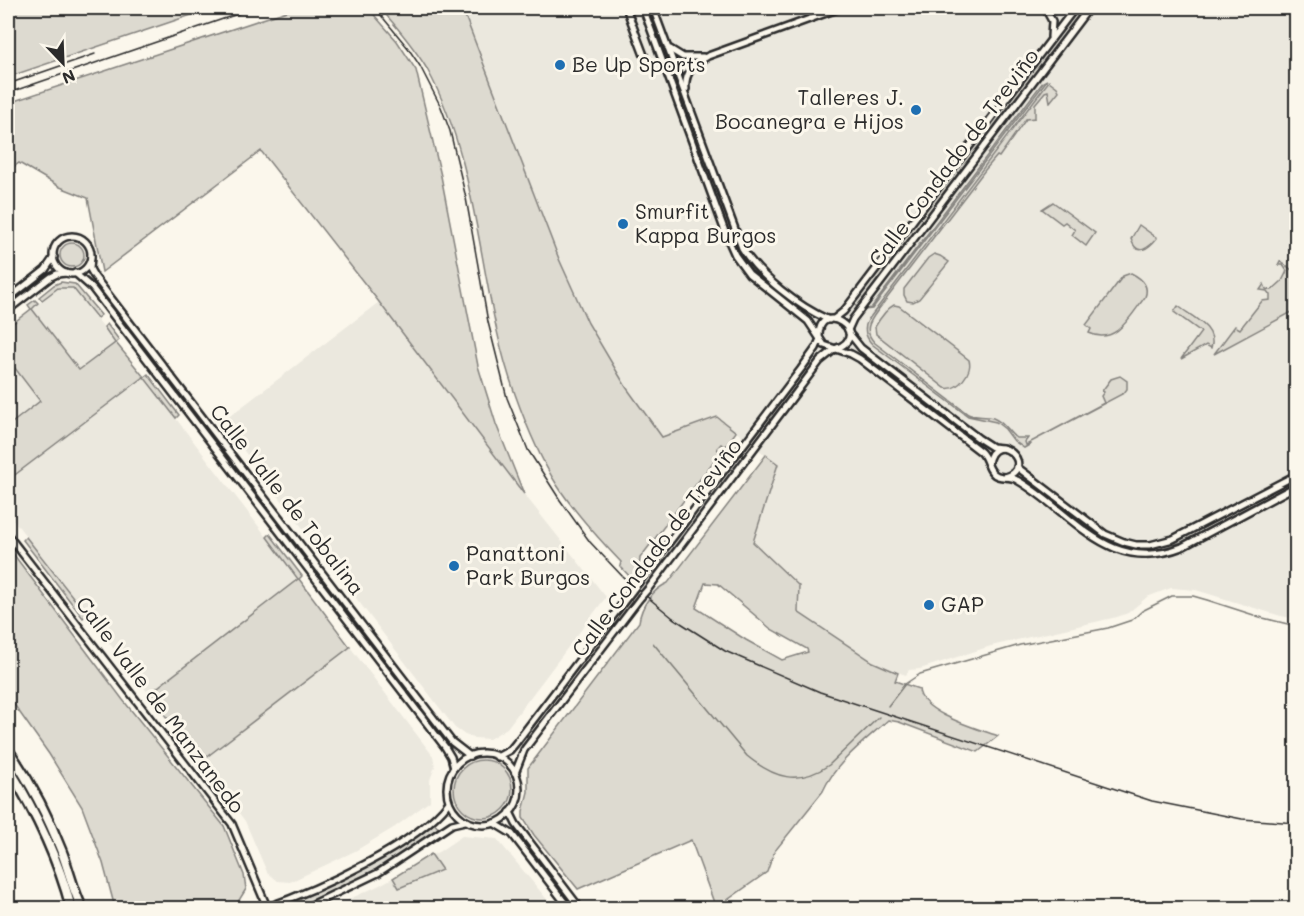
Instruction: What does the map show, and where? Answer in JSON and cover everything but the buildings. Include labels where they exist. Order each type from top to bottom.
[{"type":"main road","points":[[8,750],[27,779],[47,817],[82,909]]},
{"type":"main road","points":[[8,767],[48,842],[71,909]]},
{"type":"street","points":[[643,8],[735,255],[748,274],[808,321],[826,347],[851,354],[981,452],[992,472],[1017,480],[1105,545],[1125,552],[1147,554],[1162,553],[1182,546],[1296,486]]},
{"type":"street","points":[[653,8],[737,234],[750,259],[767,278],[809,310],[842,322],[861,348],[978,438],[992,447],[1010,450],[1015,455],[1017,467],[1105,534],[1136,545],[1150,545],[1173,539],[1296,475]]},
{"type":"street","points":[[667,45],[683,57],[708,56],[840,8]]},
{"type":"street","points":[[1050,40],[1052,21],[1047,8],[1070,8]]},
{"type":"street","name":"Calle Condado de Treviño","points":[[832,320],[844,311],[1075,8]]},
{"type":"street","name":"Calle Condado de Treviño","points":[[848,332],[853,319],[1089,8]]},
{"type":"street","points":[[628,13],[648,66]]},
{"type":"street","points":[[686,97],[685,84],[688,73],[694,65],[708,56]]},
{"type":"street","points":[[8,299],[45,270],[54,257],[57,243],[64,238],[80,237],[88,243],[91,256],[87,266],[73,273],[61,273],[51,277],[8,310]]},
{"type":"street","name":"Calle Valle de Tobalina","points":[[91,256],[90,269],[99,283],[452,742],[470,756]]},
{"type":"street","points":[[54,257],[60,268],[73,273]]},
{"type":"street","name":"Calle Valle de Tobalina","points":[[73,273],[92,288],[445,747],[454,768]]},
{"type":"street","points":[[820,338],[822,326],[832,320]]},
{"type":"street","points":[[835,349],[845,344],[848,332]]},
{"type":"street","name":"Calle Condado de Treviño","points":[[497,757],[510,750],[515,744],[808,360],[820,338]]},
{"type":"street","name":"Calle Condado de Treviño","points":[[514,773],[524,750],[816,367],[835,349]]},
{"type":"street","points":[[988,465],[991,454],[1002,448]]},
{"type":"street","points":[[1002,477],[1011,474],[1017,467]]},
{"type":"street","name":"Calle Valle de Manzanedo","points":[[8,535],[232,824],[265,908]]},
{"type":"street","points":[[487,754],[497,757],[504,761],[514,773],[518,792],[515,803],[510,812],[494,823],[485,825],[466,820],[459,816],[449,802],[447,787],[454,768],[470,756],[487,754]]},
{"type":"street","points":[[265,908],[317,887],[370,860],[434,819],[449,802]]},
{"type":"street","points":[[510,812],[516,825],[580,909]]},
{"type":"street","points":[[304,909],[378,873],[452,824],[466,820]]},
{"type":"street","points":[[494,823],[514,837],[569,909]]},
{"type":"shaded area","points":[[8,8],[212,8],[8,77]]},
{"type":"shaded area","points":[[296,8],[368,8],[397,41],[416,70],[441,176],[478,366],[496,424],[524,494],[261,151],[102,272],[88,198],[60,187],[19,163],[8,171],[8,103]]},
{"type":"shaded area","points":[[380,8],[462,8],[559,259],[588,323],[626,387],[662,437],[717,417],[736,432],[725,447],[721,444],[717,448],[720,453],[640,558],[639,570],[631,578],[620,566],[621,562],[587,525],[564,495],[534,441],[515,394],[503,354],[469,188],[459,147],[445,107],[422,61]]},
{"type":"shaded area","points":[[462,8],[1296,8],[1296,619],[1196,590],[1171,588],[1147,597],[1128,613],[1117,617],[991,646],[920,669],[909,670],[906,675],[873,662],[798,612],[799,586],[753,542],[777,464],[717,417],[662,437],[626,387],[588,323],[559,259]]},
{"type":"shaded area","points":[[647,8],[649,8],[739,249],[759,276],[805,311],[804,313],[757,276],[739,253]]},
{"type":"shaded area","points":[[1080,8],[1084,8],[857,307],[854,304]]},
{"type":"shaded area","points":[[1047,80],[872,309],[864,310],[871,308],[1043,82]]},
{"type":"shaded area","points":[[1049,81],[1059,91],[1050,102],[1048,91],[1045,92],[1035,104],[1035,118],[1026,119],[999,157],[997,156],[985,170],[875,314],[868,330],[875,343],[968,414],[993,418],[1016,438],[1028,438],[1026,445],[1031,444],[1024,448],[996,422],[968,416],[873,345],[867,336],[866,327],[868,320]]},
{"type":"shaded area","points":[[1053,202],[1095,233],[1086,246],[1072,235],[1075,230],[1065,222],[1062,224],[1042,209]]},
{"type":"shaded area","points":[[1139,225],[1157,238],[1140,250],[1136,248],[1131,239]]},
{"type":"shaded area","points":[[72,243],[81,246],[84,255],[81,264],[72,267],[63,264],[60,255],[63,246]]},
{"type":"shaded area","points":[[934,254],[949,262],[919,299],[913,302],[907,301],[904,289],[928,258]]},
{"type":"shaded area","points":[[1280,261],[1296,273],[1296,306],[1292,312],[1214,354],[1235,326],[1240,329],[1262,301],[1270,300],[1267,291],[1260,290],[1264,284],[1266,289],[1272,290],[1282,281],[1287,271],[1283,265],[1278,265]]},
{"type":"shaded area","points":[[1131,273],[1144,282],[1145,297],[1122,327],[1115,332],[1099,336],[1089,333],[1091,329],[1086,325],[1123,276]]},
{"type":"shaded area","points":[[61,282],[75,284],[101,315],[97,318],[73,288],[58,288],[42,300],[39,297]]},
{"type":"shaded area","points":[[98,287],[448,742],[446,743],[96,288]]},
{"type":"shaded area","points":[[58,288],[73,288],[116,343],[80,371],[31,309]]},
{"type":"shaded area","points":[[35,300],[38,303],[32,309],[79,370],[115,343],[104,327],[107,324],[119,340],[116,343],[144,377],[8,480],[8,426],[40,401],[8,359],[8,327],[31,309],[28,305]]},
{"type":"shaded area","points":[[379,302],[524,494],[606,597],[507,728],[489,739],[474,738],[455,728],[222,422]]},
{"type":"shaded area","points":[[894,305],[899,306],[969,360],[967,375],[959,384],[945,388],[876,334],[875,327]]},
{"type":"shaded area","points":[[1178,306],[1207,329],[1211,335],[1211,348],[1206,345],[1181,359],[1201,332],[1174,312]]},
{"type":"shaded area","points":[[8,359],[40,401],[8,426]]},
{"type":"shaded area","points":[[809,364],[812,366],[523,746],[520,744]]},
{"type":"shaded area","points":[[148,374],[179,415],[176,418],[144,377]]},
{"type":"shaded area","points":[[1120,376],[1127,381],[1127,389],[1124,393],[1031,442],[1104,403],[1101,396],[1104,392],[1102,391],[1111,379]]},
{"type":"shaded area","points":[[144,377],[299,579],[149,694],[8,513],[8,480]]},
{"type":"shaded area","points":[[766,455],[778,464],[753,542],[799,586],[798,612],[873,662],[898,673],[895,681],[919,689],[922,698],[939,713],[998,736],[978,752],[899,722],[888,720],[852,752],[835,771],[823,791],[774,852],[767,872],[716,908],[691,840],[578,889],[523,818],[528,792],[528,768],[639,622],[642,610],[649,599],[657,589],[668,583]],"holes":[[[705,583],[718,584],[771,629],[807,649],[808,652],[782,660],[696,608]]]},
{"type":"shaded area","points":[[1296,479],[1296,482],[1182,542],[1155,550],[1128,549],[1108,542],[1043,495],[1045,493],[1107,539],[1124,546],[1150,548],[1175,542]]},
{"type":"shaded area","points":[[270,534],[302,576],[299,579],[350,647],[200,762],[149,694],[298,579],[267,537]]},
{"type":"shaded area","points":[[26,537],[87,615],[83,618],[23,540]]},
{"type":"shaded area","points":[[8,547],[123,700],[224,826],[244,875],[246,889],[238,902],[223,908],[115,908],[103,863],[82,807],[49,754],[8,696]]},
{"type":"shaded area","points":[[350,647],[433,756],[435,766],[430,780],[430,801],[395,827],[355,851],[290,882],[278,881],[267,872],[245,821],[200,762]]},
{"type":"shaded area","points":[[477,760],[489,760],[504,768],[512,783],[512,795],[504,810],[489,818],[477,818],[462,810],[454,795],[454,783],[462,768]]},
{"type":"shaded area","points":[[434,823],[439,829],[375,870],[313,902],[290,908],[288,903],[364,868]]},
{"type":"shaded area","points":[[462,836],[497,839],[554,908],[330,908],[380,885]]},
{"type":"shaded area","points":[[431,854],[442,870],[399,888],[393,878]]},
{"type":"waterway","points":[[888,706],[905,684],[920,674],[1020,645],[1108,628],[1132,620],[1142,611],[1172,596],[1193,596],[1296,626]]},
{"type":"waterway","points":[[653,643],[747,756],[767,770],[786,777],[807,776],[829,765],[879,717]]},
{"type":"railway","points":[[8,93],[255,8]]},
{"type":"railway","points":[[375,8],[420,66],[441,107],[450,131],[466,198],[488,322],[507,398],[528,450],[590,542],[623,577],[673,618],[725,651],[820,692],[1152,801],[1242,819],[1296,823]]},
{"type":"railway","points":[[8,84],[95,54]]},
{"type":"place","name":"Be Up Sports","points":[[560,65]]},
{"type":"place","name":"Talleres J. Bocanegra e Hijos","points":[[916,110]]},
{"type":"place","name":"Smurfit Kappa Burgos","points":[[623,224]]},
{"type":"place","name":"Panattoni Park Burgos","points":[[454,566]]},
{"type":"place","name":"GAP","points":[[929,605]]}]
